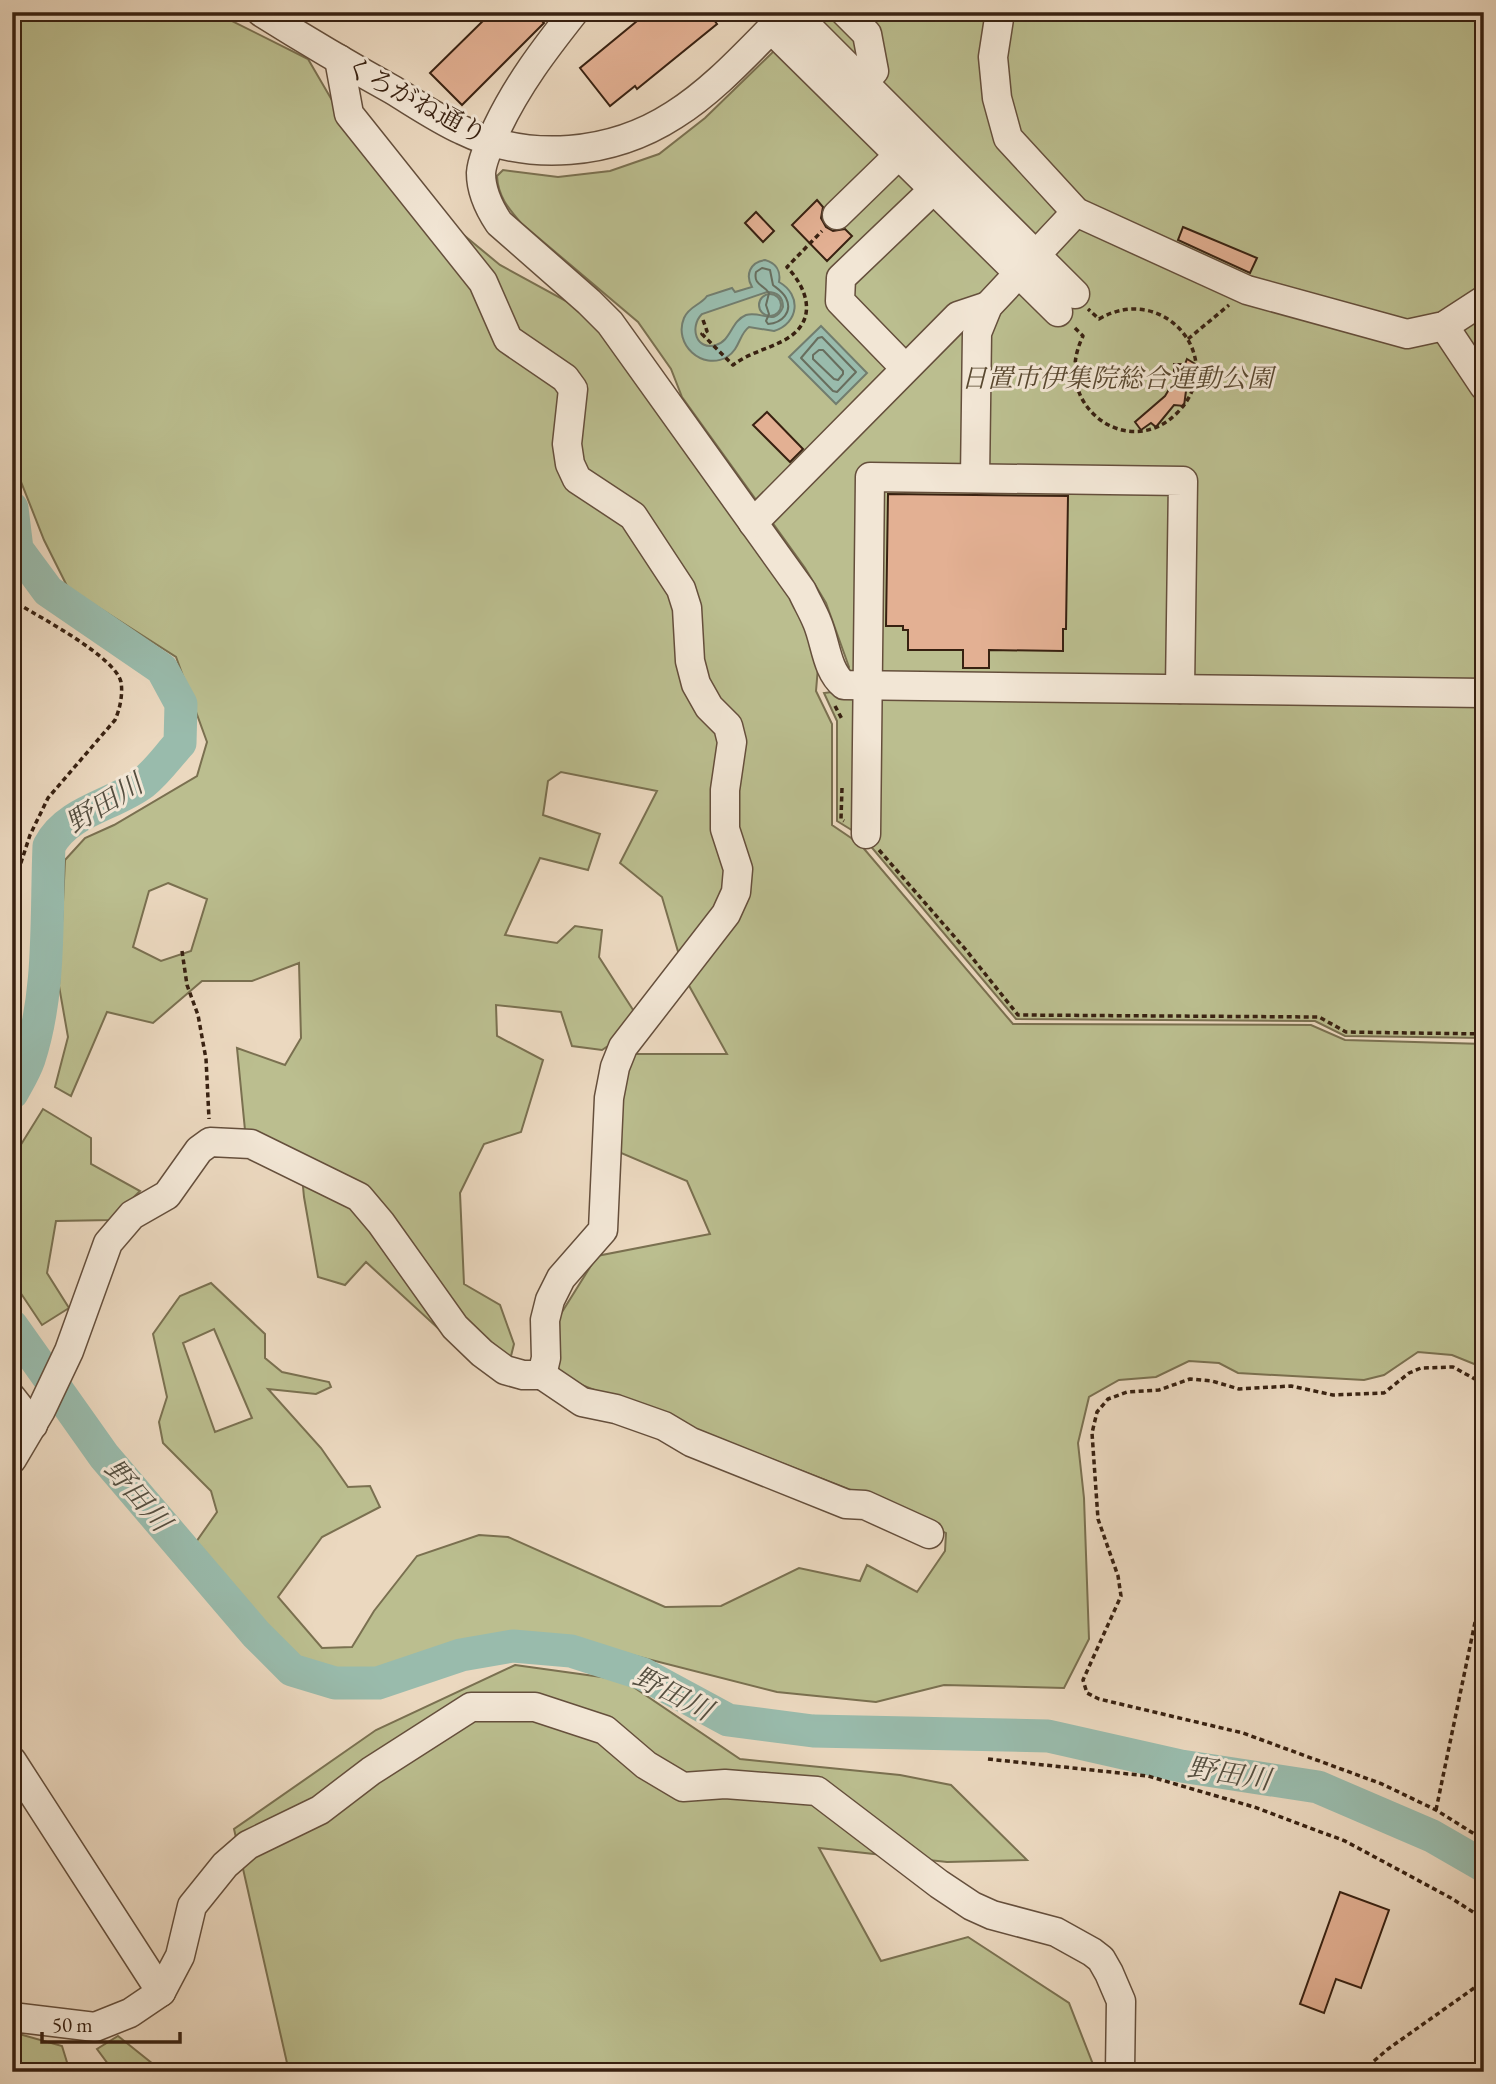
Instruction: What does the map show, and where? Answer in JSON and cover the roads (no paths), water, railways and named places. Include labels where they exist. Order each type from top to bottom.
[{"type":"street","name":"くろがね通り","points":[[261,12],[462,130],[515,147],[565,150],[626,139],[652,128],[693,102],[784,18]]},
{"type":"street","points":[[574,12],[521,81],[491,141],[481,170],[482,188],[488,207],[499,223],[610,323],[802,592],[818,624],[836,678],[854,684],[1484,693]]},
{"type":"street","points":[[547,46],[591,12]]},
{"type":"street","points":[[845,12],[867,34],[874,71],[854,92]]},
{"type":"street","points":[[1000,12],[993,57],[997,98],[1008,138],[1076,212],[1247,290],[1407,334],[1444,326],[1484,300]]},
{"type":"street","points":[[784,18],[854,92],[1067,303]]},
{"type":"street","points":[[339,60],[349,114],[484,282],[508,339],[565,378],[573,389],[567,444],[577,479],[633,516],[681,589],[687,608],[690,661],[696,684],[709,707],[728,726],[732,742],[725,790],[725,829],[738,869],[736,892],[726,914],[623,1048],[615,1068],[609,1098],[603,1230],[561,1278],[550,1300],[545,1320],[547,1358],[542,1375]]},
{"type":"street","points":[[908,146],[934,189],[1027,264]]},
{"type":"street","points":[[837,215],[908,146]]},
{"type":"street","points":[[905,368],[840,300],[841,278],[934,189]]},
{"type":"street","points":[[975,478],[977,333],[988,306],[1076,212]]},
{"type":"street","points":[[753,523],[958,316],[988,306]]},
{"type":"street","points":[[1444,326],[1484,386]]},
{"type":"street","points":[[866,834],[854,684],[870,477],[1183,481],[1180,689]]},
{"type":"street","points":[[12,1459],[37,1418],[69,1351],[108,1243],[132,1214],[167,1195],[199,1150],[210,1142],[251,1144],[359,1197],[455,1327],[482,1353],[505,1370],[523,1375],[542,1375],[582,1402],[616,1409],[664,1426],[691,1442],[846,1504],[865,1505],[929,1534]]},
{"type":"street","points":[[12,1398],[37,1418]]},
{"type":"street","points":[[12,2017],[95,2027],[130,2013],[161,1992],[180,1956],[192,1906],[225,1865],[248,1845],[320,1810],[371,1771],[471,1707],[535,1707],[605,1730],[646,1765],[683,1787],[726,1784],[817,1791],[972,1906],[1056,1932],[1092,1952],[1101,1959],[1121,2001],[1120,2072]]},
{"type":"street","points":[[12,1761],[161,1992]]},
{"type":"water","points":[[760,261],[769,261],[777,268],[779,282],[791,294],[794,308],[789,322],[774,331],[749,327],[735,350],[727,357],[718,360],[700,358],[686,345],[683,337],[682,328],[686,314],[707,296],[732,288],[735,292],[752,287],[750,270]],"holes":[[[771,292],[779,296],[783,303],[776,316],[746,315],[721,343],[709,346],[699,341],[695,331],[702,314]]]},
{"type":"water","points":[[770,294],[778,297],[781,305],[778,313],[770,316],[762,313],[759,305],[762,297]]},
{"type":"water","points":[[821,326],[867,373],[836,404],[789,357]]},
{"type":"waterway","name":"野田川","points":[[12,508],[17,549],[48,591],[162,669],[181,704],[180,743],[158,769],[131,791],[67,824],[49,846],[46,954],[41,1007],[29,1059],[12,1093]]},
{"type":"waterway","name":"野田川","points":[[12,1326],[104,1456],[256,1634],[292,1670],[335,1683],[378,1683],[461,1655],[513,1646],[571,1651],[643,1674],[728,1720],[813,1731],[1048,1736],[1181,1766],[1318,1787],[1432,1836],[1484,1866]]},
{"type":"park label","name":"日置市伊集院総合運動公園","points":[[1117,378]]}]
